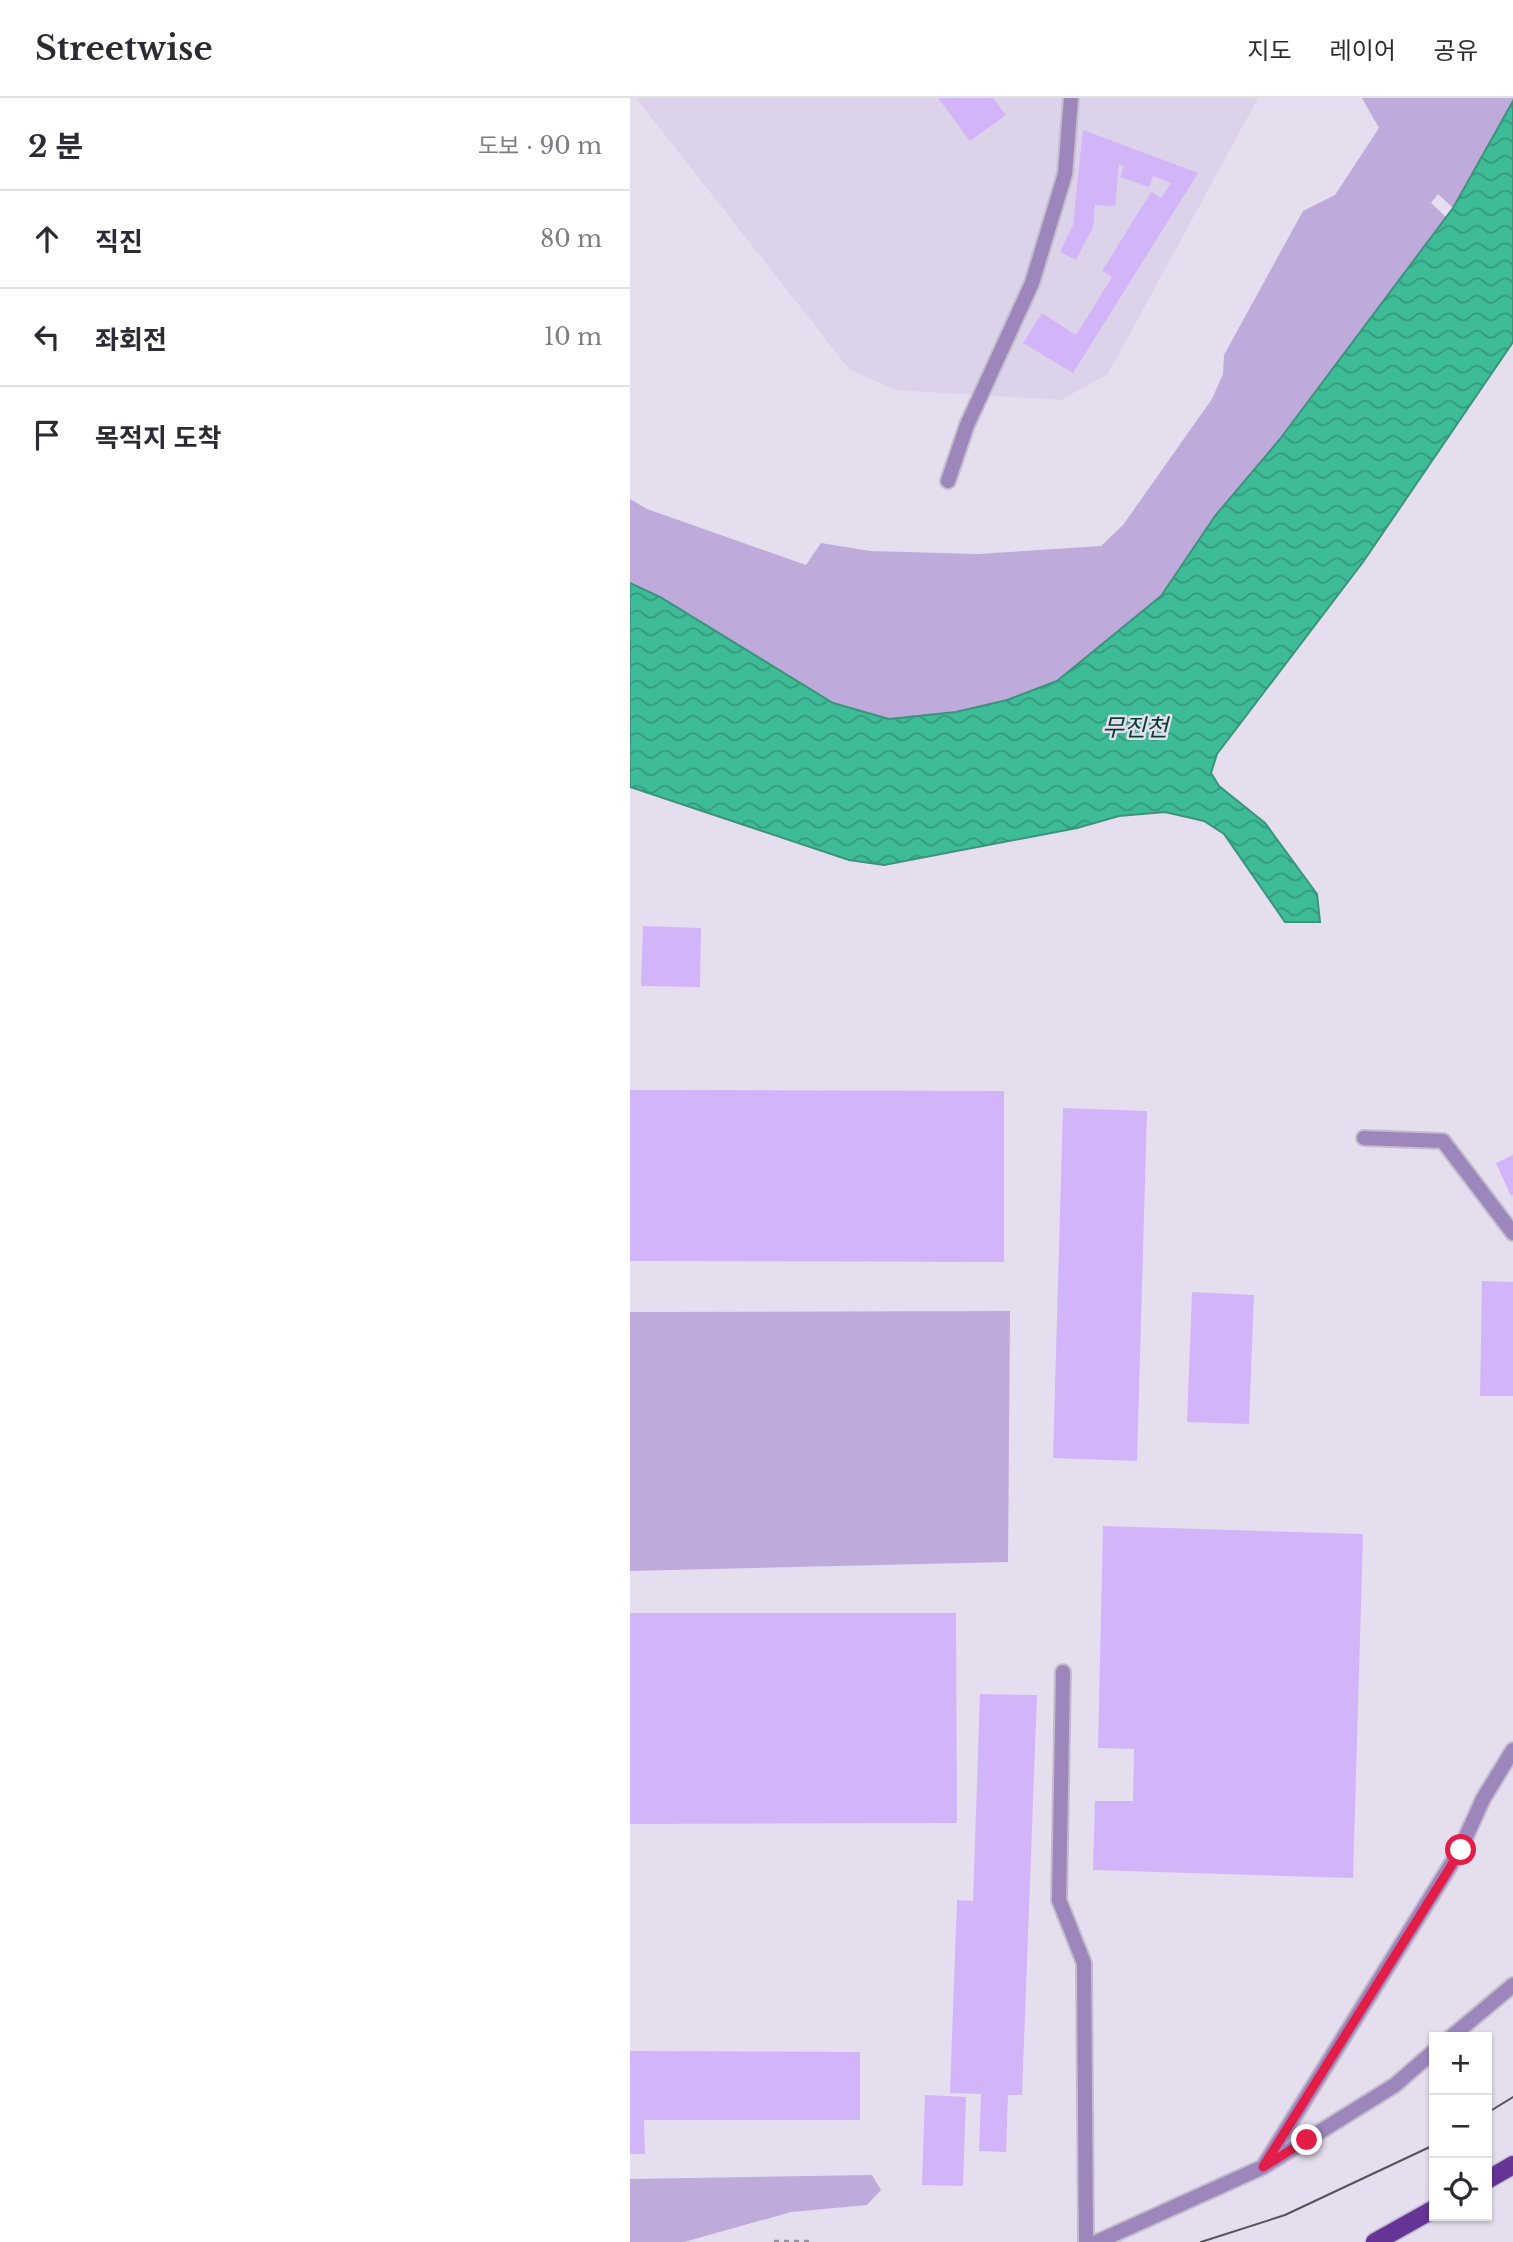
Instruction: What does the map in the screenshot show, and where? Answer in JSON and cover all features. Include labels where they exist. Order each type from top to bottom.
[{"type":"main road","points":[[1492,2177],[1513,2165]]},
{"type":"main road","points":[[1375,2242],[1429,2212]]},
{"type":"street","points":[[948,481],[967,425],[1032,283],[1065,174],[1071,98]]},
{"type":"street","points":[[1364,1138],[1443,1141],[1513,1233]]},
{"type":"street","points":[[1063,1672],[1059,1900],[1084,1963],[1086,2242]]},
{"type":"street","points":[[1263,2167],[1461,1850],[1483,1799],[1513,1750]]},
{"type":"street","points":[[1457,2032],[1513,1985]]},
{"type":"street","points":[[1097,2242],[1263,2167],[1395,2085],[1429,2056]]},
{"type":"path","points":[[774,2242],[812,2242]]},
{"type":"shaded area","points":[[636,98],[1258,98],[1108,374],[1061,400],[896,390],[849,369]]},
{"type":"shaded area","points":[[1362,98],[1513,98],[1513,101],[1453,208],[1438,194],[1431,203],[1446,217],[1280,439],[1215,516],[1161,596],[1057,681],[1007,700],[956,712],[889,719],[833,703],[660,597],[630,583],[630,499],[647,509],[806,565],[821,543],[870,551],[978,554],[1101,546],[1123,525],[1212,399],[1223,374],[1224,355],[1303,211],[1335,195],[1379,128]]},
{"type":"shaded area","points":[[1010,1311],[1008,1562],[630,1571],[630,1312]]},
{"type":"shaded area","points":[[872,2175],[881,2190],[867,2205],[791,2212],[684,2242],[630,2242],[630,2179]]},
{"type":"water","name":"무진천","points":[[1513,101],[1513,342],[1363,562],[1217,754],[1211,773],[1219,786],[1265,823],[1317,894],[1320,922],[1285,922],[1224,834],[1204,821],[1165,812],[1119,816],[1077,828],[884,865],[849,860],[630,787],[630,583],[660,597],[833,703],[889,719],[956,712],[1007,700],[1057,681],[1161,596],[1215,516],[1280,439],[1453,208]]},
{"type":"building","points":[[938,98],[993,98],[1006,115],[970,141]]},
{"type":"building","points":[[1083,130],[1198,173],[1073,373],[1023,343],[1042,313],[1076,335],[1112,277],[1102,271],[1151,192],[1161,198],[1171,183],[1153,176],[1149,187],[1120,177],[1124,166],[1119,164],[1115,206],[1095,205],[1093,227],[1076,260],[1060,252],[1073,225]]},
{"type":"building","points":[[643,926],[701,928],[700,987],[641,986]]},
{"type":"building","points":[[630,1090],[1004,1091],[1004,1262],[630,1261]]},
{"type":"building","points":[[1063,1108],[1147,1111],[1137,1461],[1053,1458]]},
{"type":"building","points":[[1513,1155],[1513,1195],[1511,1196],[1496,1163]]},
{"type":"building","points":[[1482,1281],[1513,1282],[1513,1396],[1480,1396]]},
{"type":"building","points":[[1192,1292],[1254,1295],[1249,1424],[1187,1422]]},
{"type":"building","points":[[1103,1526],[1363,1534],[1353,1878],[1093,1870],[1095,1801],[1133,1801],[1134,1749],[1098,1748]]},
{"type":"building","points":[[630,1613],[956,1613],[957,1823],[630,1824]]},
{"type":"building","points":[[980,1694],[1037,1695],[1022,2095],[1008,2095],[1006,2152],[979,2151],[981,2094],[950,2093],[957,1900],[973,1901]]},
{"type":"building","points":[[630,2051],[860,2052],[860,2120],[644,2120],[645,2154],[630,2154]]},
{"type":"building","points":[[925,2095],[966,2097],[963,2186],[922,2185]]},
{"type":"tram line","points":[[1492,2110],[1513,2097]]},
{"type":"tram line","points":[[1201,2242],[1285,2215],[1429,2147]]},
{"type":"route","points":[[1307,2140],[1263,2167],[1461,1850]]}]
